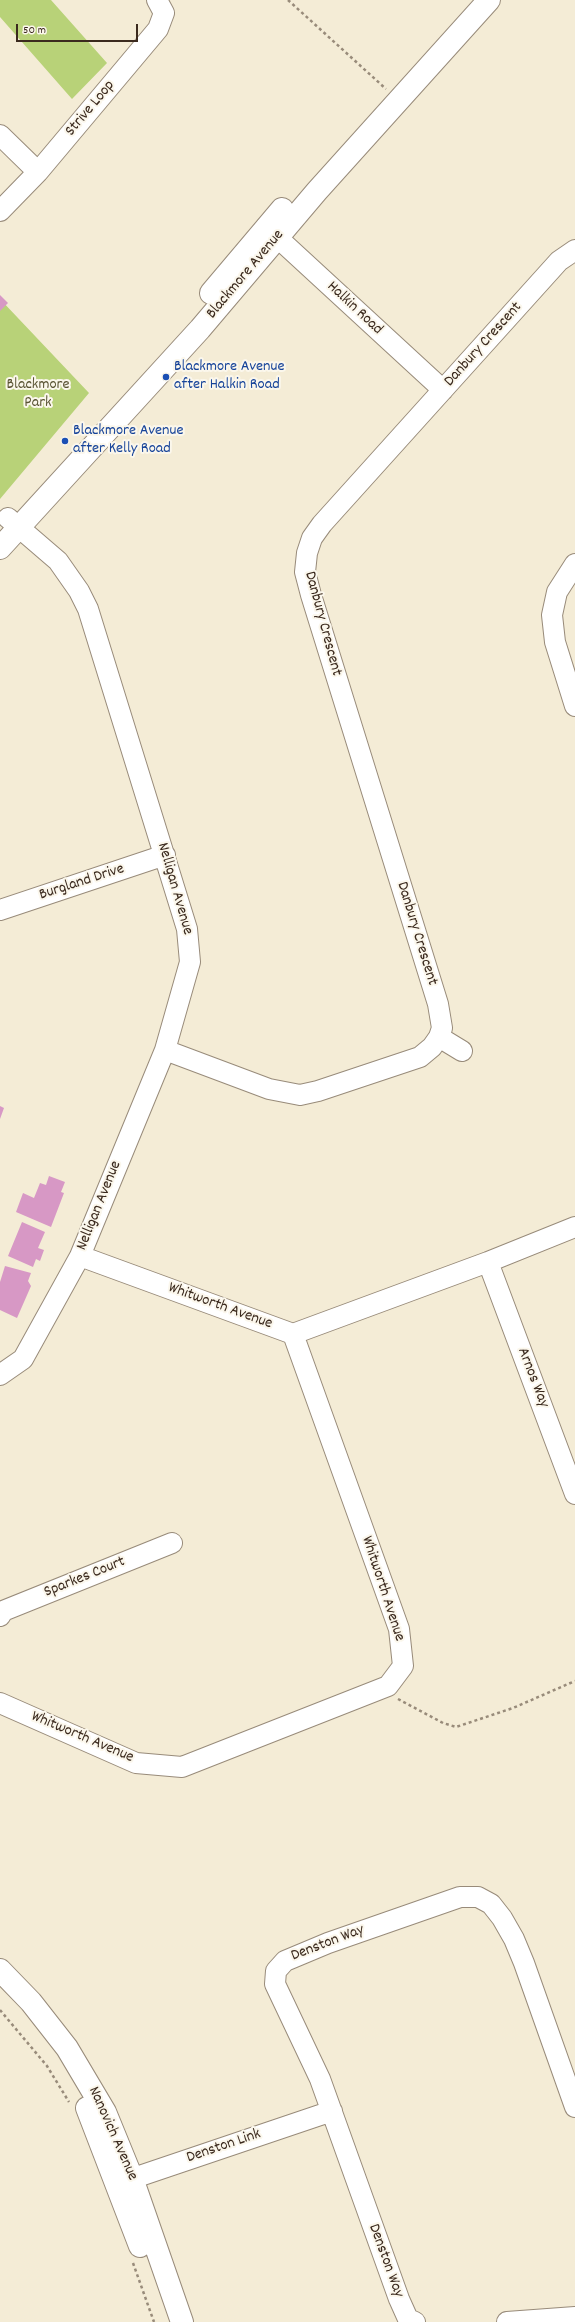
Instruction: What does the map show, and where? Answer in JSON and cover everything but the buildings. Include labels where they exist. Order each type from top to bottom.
[{"type":"street","name":"Strive Loop","points":[[0,211],[38,172],[158,29],[164,13],[157,0]]},
{"type":"street","name":"Blackmore Avenue","points":[[0,548],[8,524],[200,329],[271,233],[387,91],[471,0]]},
{"type":"street","name":"Blackmore Avenue","points":[[271,233],[489,0]]},
{"type":"street","points":[[0,135],[38,172]]},
{"type":"street","name":"Halkin Road","points":[[271,233],[443,390]]},
{"type":"street","name":"Danbury Crescent","points":[[439,1037],[442,1028],[438,1004],[305,572],[310,546],[322,524],[559,261],[575,250]]},
{"type":"street","name":"Nelligan Avenue","points":[[0,1375],[23,1359],[80,1256],[164,1050],[190,962],[187,928],[88,609],[79,591],[58,561],[39,543],[8,524]]},
{"type":"street","points":[[575,564],[557,592],[552,615],[555,642],[575,706]]},
{"type":"street","name":"Burgland Drive","points":[[0,910],[165,855]]},
{"type":"street","points":[[164,1050],[269,1089],[300,1095],[318,1091],[420,1056],[432,1047],[439,1037],[462,1051]]},
{"type":"street","points":[[293,1334],[488,1262],[575,1227]]},
{"type":"street","name":"Whitworth Avenue","points":[[0,1703],[136,1763],[182,1767],[388,1686],[403,1666],[398,1629],[293,1334],[80,1256]]},
{"type":"street","name":"Arnos Way","points":[[488,1262],[575,1494]]},
{"type":"street","name":"Sparkes Court","points":[[0,1616],[4,1611],[172,1543]]},
{"type":"street","name":"Denston Way","points":[[415,2322],[408,2319],[399,2299],[320,2079],[281,2001],[275,1984],[276,1971],[285,1961],[328,1943],[460,1897],[478,1898],[491,1904],[510,1932],[524,1964],[575,2107]]},
{"type":"street","name":"Nanovich Avenue","points":[[0,1970],[30,2002],[68,2048],[105,2112],[124,2181],[167,2322]]},
{"type":"street","name":"Nanovich Avenue","points":[[0,1990],[44,2040],[70,2075],[97,2131],[124,2181],[182,2322]]},
{"type":"street","name":"Denston Link","points":[[124,2181],[332,2110]]},
{"type":"street","points":[[507,2322],[575,2317]]},
{"type":"path","points":[[288,0],[387,91]]},
{"type":"path","points":[[388,1686],[398,1700],[443,1723],[456,1727],[513,1708],[575,1681]]},
{"type":"green space","points":[[0,0],[51,0],[107,63],[72,99],[0,17]]},
{"type":"green space","name":"Blackmore Park","points":[[0,299],[89,393],[0,499]]},
{"type":"place","name":"Blackmore Avenue after Halkin Road","points":[[166,377]]},
{"type":"place","name":"Blackmore Avenue after Kelly Road","points":[[65,441]]}]
